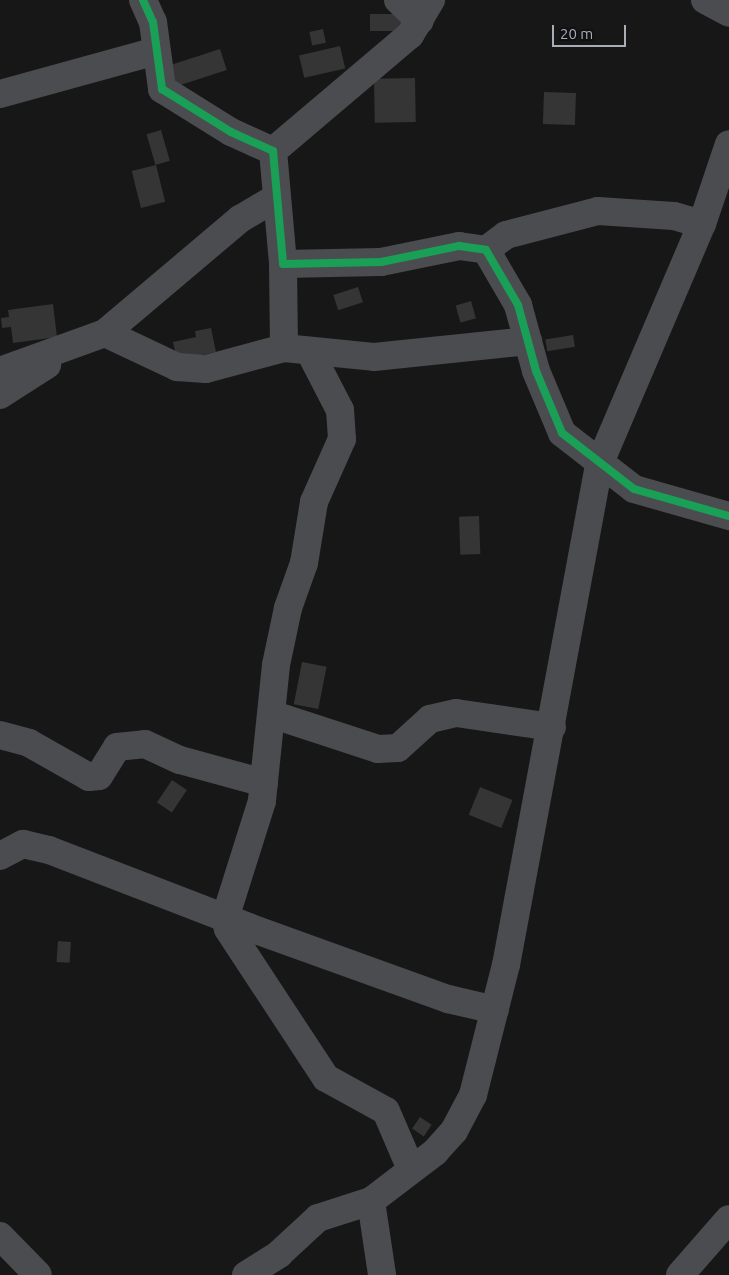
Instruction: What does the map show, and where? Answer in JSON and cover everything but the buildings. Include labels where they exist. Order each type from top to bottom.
[{"type":"street","points":[[143,0],[153,22],[162,89],[170,98],[274,151]]},
{"type":"street","points":[[274,151],[387,55],[425,10],[398,0]]},
{"type":"street","points":[[705,0],[729,13]]},
{"type":"street","points":[[0,94],[156,51]]},
{"type":"street","points":[[246,1275],[280,1254],[318,1218],[371,1201],[454,1131],[473,1095],[494,1010],[552,726],[599,465],[702,224],[729,144]]},
{"type":"street","points":[[274,151],[283,264],[297,350],[340,410],[342,439],[314,502],[304,563],[288,608],[276,665],[274,715],[264,783],[225,918],[232,936],[326,1078],[386,1111],[411,1169]]},
{"type":"street","points":[[0,371],[105,333],[240,219],[278,198]]},
{"type":"street","points":[[283,264],[381,262],[459,246],[486,250],[506,235],[598,211],[674,216],[702,224]]},
{"type":"street","points":[[486,250],[518,305],[528,341],[562,433],[599,465],[634,489],[729,516]]},
{"type":"street","points":[[105,333],[177,367],[206,369],[297,350],[374,357],[528,341]]},
{"type":"street","points":[[0,395],[41,371],[66,348]]},
{"type":"street","points":[[274,715],[378,749],[398,748],[430,719],[456,713],[552,726]]},
{"type":"street","points":[[0,735],[29,743],[89,778],[99,776],[117,747],[145,744],[180,760],[264,783]]},
{"type":"street","points":[[0,828],[12,850],[49,850],[225,918],[448,998],[494,1010]]},
{"type":"street","points":[[371,1201],[382,1275]]},
{"type":"street","points":[[680,1275],[729,1220]]},
{"type":"street","points":[[0,1236],[38,1275]]},
{"type":"cycle path","points":[[143,0],[153,22],[162,89],[231,132],[273,151],[283,264],[381,262],[459,246],[486,250],[518,305],[536,371],[562,433],[634,489],[729,516]]}]
